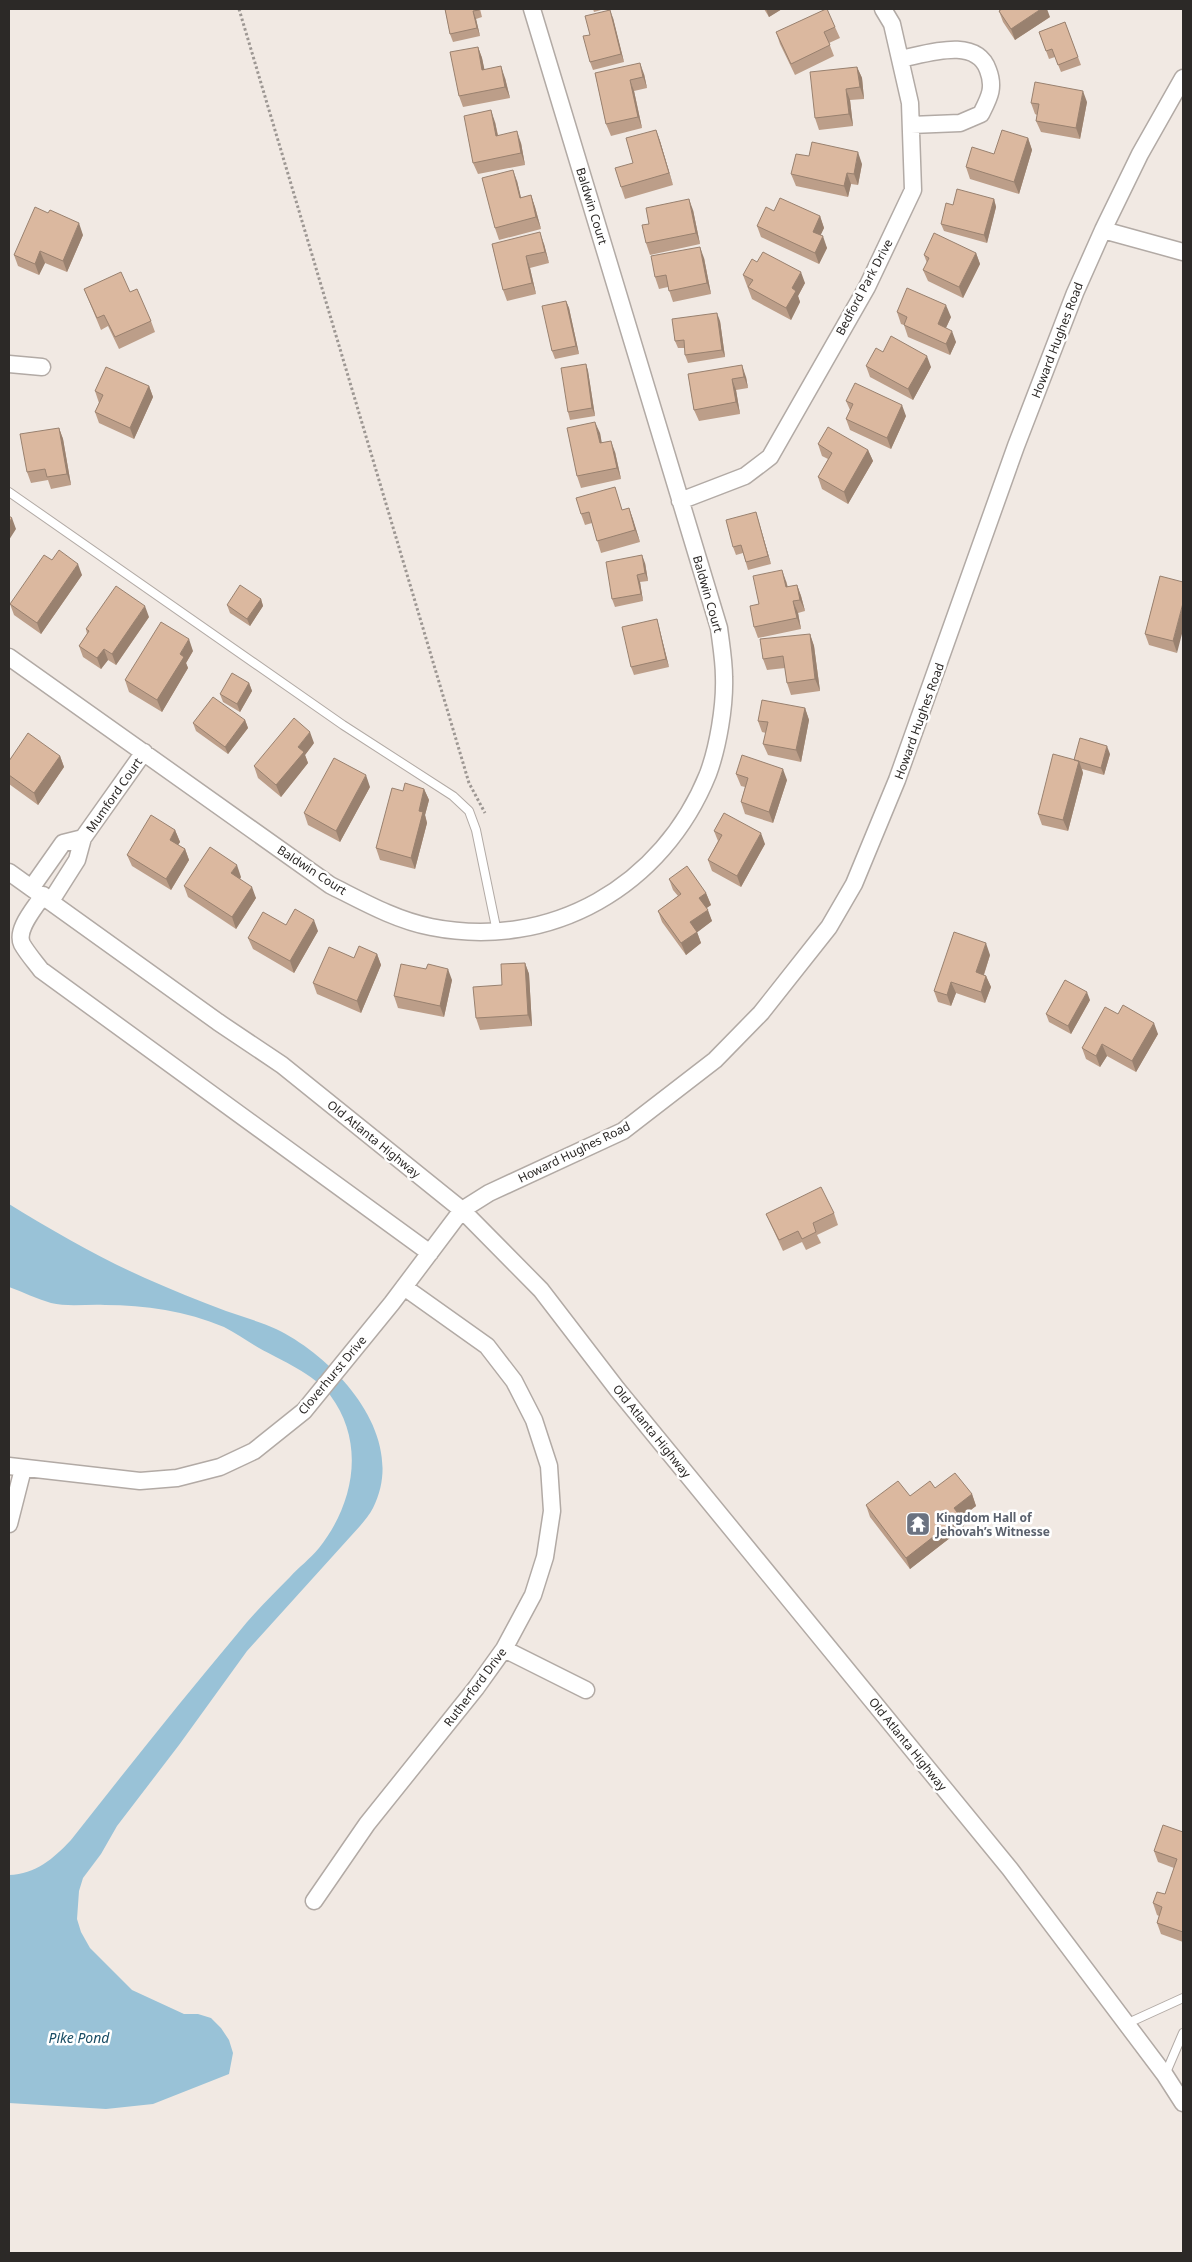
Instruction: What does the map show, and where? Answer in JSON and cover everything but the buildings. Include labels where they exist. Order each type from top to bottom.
[{"type":"street","name":"Baldwin Court","points":[[9,656],[330,885],[376,909],[430,927],[471,932],[497,932],[548,923],[584,910],[627,882],[658,855],[687,818],[708,772],[720,726],[724,677],[719,628],[532,9]]},
{"type":"street","name":"Bedford Park Drive","points":[[680,501],[745,476],[770,457],[867,287],[913,190],[910,103],[892,24],[883,9]]},
{"type":"street","points":[[900,59],[953,50],[972,51],[986,63],[992,81],[989,97],[981,114],[960,123],[911,125]]},
{"type":"street","name":"Howard Hughes Road","points":[[462,1210],[489,1193],[623,1131],[671,1096],[715,1060],[761,1013],[829,927],[854,884],[897,780],[1016,446],[1075,293],[1140,154],[1183,78]]},
{"type":"street","points":[[1103,230],[1183,252]]},
{"type":"street","points":[[9,364],[42,366]]},
{"type":"street","name":"Mumford Court","points":[[42,894],[77,860],[83,838],[144,752]]},
{"type":"street","name":"Mumford Court","points":[[42,894],[63,843],[83,838]]},
{"type":"street","name":"Old Atlanta Highway","points":[[9,872],[218,1022],[282,1064],[462,1210],[541,1290],[617,1389],[1010,1869],[1183,2103]]},
{"type":"street","points":[[42,894],[22,930],[21,937],[22,944],[41,970],[430,1253]]},
{"type":"street","name":"Cloverhurst Drive","points":[[16,1468],[140,1481],[178,1478],[220,1467],[254,1451],[304,1411],[404,1287],[462,1210]]},
{"type":"street","name":"Rutherford Drive","points":[[314,1901],[367,1824],[476,1688],[504,1649],[533,1595],[545,1557],[552,1511],[549,1466],[534,1420],[514,1381],[487,1346],[404,1287]]},
{"type":"street","points":[[9,1524],[16,1468]]},
{"type":"street","points":[[504,1649],[586,1690]]},
{"type":"lane","points":[[9,492],[343,725],[452,796],[469,811],[476,830],[497,932]]},
{"type":"lane","points":[[1126,2024],[1183,1998]]},
{"type":"lane","points":[[1164,2075],[1183,2033]]},
{"type":"path","points":[[239,9],[469,783],[484,808],[486,818]]},
{"type":"water","name":"Pike Pond","points":[[9,1204],[127,1270],[226,1311],[270,1326],[299,1342],[322,1359],[343,1380],[360,1403],[374,1428],[381,1454],[382,1481],[369,1515],[247,1651],[117,1826],[101,1854],[83,1878],[79,1891],[77,1919],[81,1932],[90,1948],[132,1990],[184,2014],[198,2014],[211,2018],[229,2040],[233,2053],[229,2074],[153,2104],[106,2109],[9,2103],[9,1875],[28,1872],[36,1868],[51,1859],[71,1840],[244,1626],[319,1548],[341,1512],[351,1473],[352,1453],[348,1433],[341,1414],[323,1387],[297,1368],[224,1327],[210,1321],[165,1310],[120,1305],[51,1303],[9,1287]]},
{"type":"place","name":"Kingdom Hall of Jehovah’s Witnesse","points":[[918,1524]]}]
